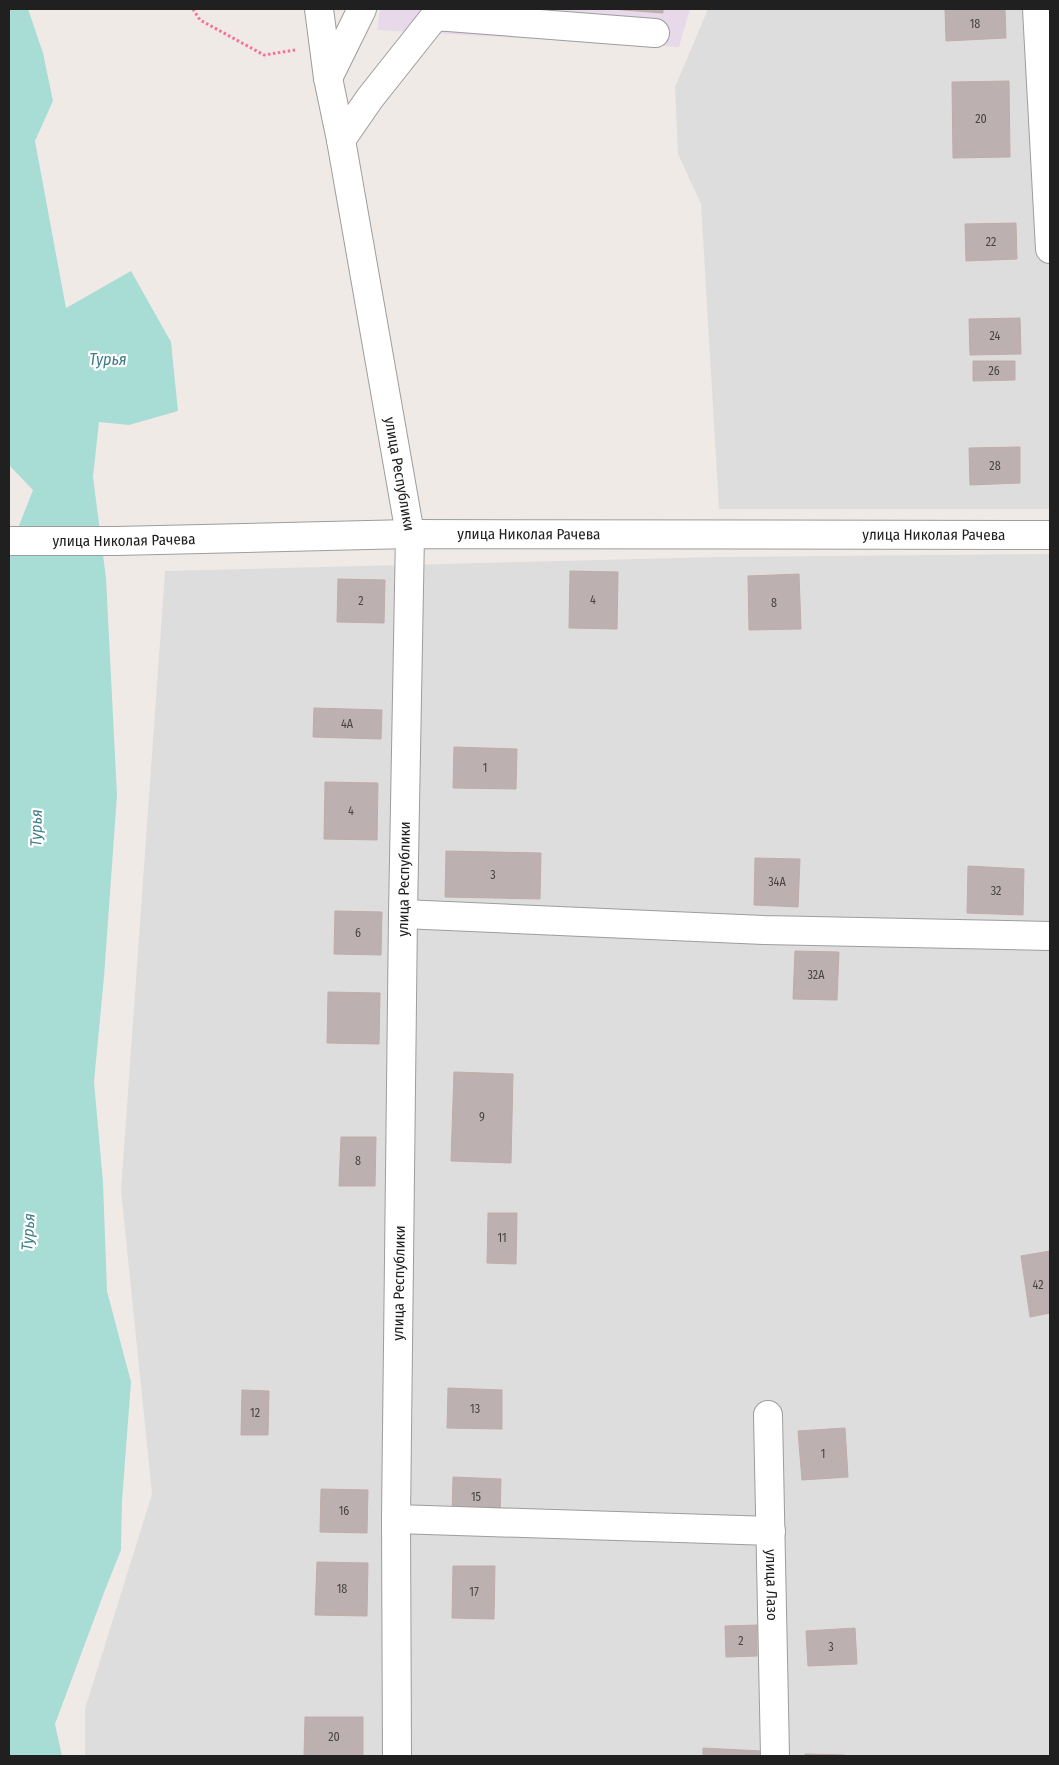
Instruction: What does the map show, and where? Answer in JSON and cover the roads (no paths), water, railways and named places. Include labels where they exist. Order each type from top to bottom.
[{"type":"street","name":"улица Республики","points":[[319,9],[328,78],[341,140],[410,534],[403,914],[396,1519],[397,1756]]},
{"type":"street","points":[[328,78],[362,9]]},
{"type":"street","points":[[1037,9],[1050,249]]},
{"type":"street","points":[[341,140],[370,98],[435,16],[655,33]]},
{"type":"street","name":"улица Николая Рачева","points":[[9,541],[116,541],[410,534],[1050,535]]},
{"type":"street","points":[[403,914],[764,930],[1050,936]]},
{"type":"street","name":"улица Лазо","points":[[768,1415],[775,1756]]},
{"type":"street","points":[[396,1519],[771,1531]]},
{"type":"water","name":"Турья","points":[[9,9],[28,9],[43,53],[53,101],[35,141],[66,308],[131,271],[171,342],[178,411],[129,425],[99,422],[93,477],[106,578],[117,795],[104,977],[94,1082],[103,1182],[107,1291],[131,1382],[122,1501],[121,1550],[55,1724],[62,1756],[9,1756],[9,551],[33,490],[9,465]]}]
